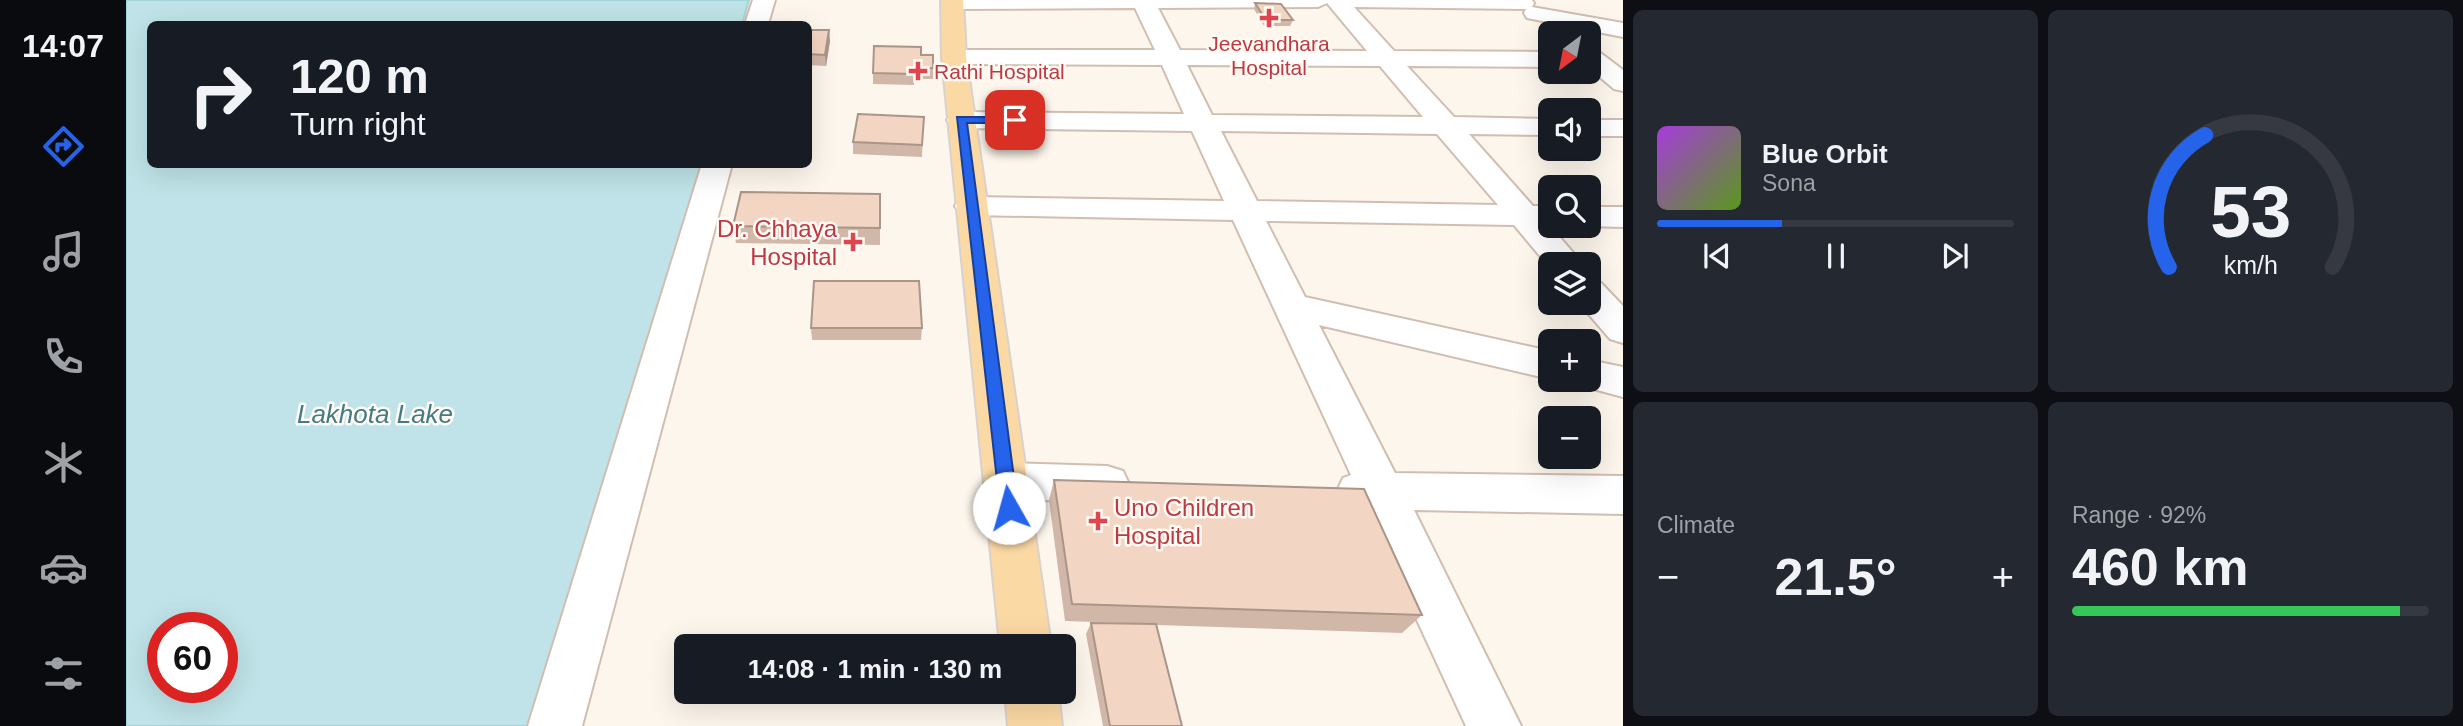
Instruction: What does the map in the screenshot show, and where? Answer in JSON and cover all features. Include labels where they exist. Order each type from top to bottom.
[{"type":"main road","points":[[952,1],[954,57],[961,120],[1025,634]]},
{"type":"main road","points":[[1032,704],[1035,726]]},
{"type":"street","points":[[758,21],[764,0]]},
{"type":"street","points":[[1144,0],[1494,726]]},
{"type":"street","points":[[952,1],[1318,0]]},
{"type":"street","points":[[1338,0],[1530,4],[1623,11]]},
{"type":"street","points":[[1338,0],[1445,125],[1537,215],[1559,252]]},
{"type":"street","points":[[1530,4],[1623,30]]},
{"type":"street","points":[[1530,4],[1548,21]]},
{"type":"street","points":[[954,57],[1538,58]]},
{"type":"street","points":[[1601,66],[1623,83]]},
{"type":"street","points":[[961,120],[1538,127]]},
{"type":"street","points":[[1601,128],[1623,128]]},
{"type":"street","points":[[555,726],[716,168]]},
{"type":"street","points":[[971,206],[1537,215]]},
{"type":"street","points":[[1601,217],[1623,217]]},
{"type":"street","points":[[1601,305],[1623,330]]},
{"type":"street","points":[[1291,306],[1538,362]]},
{"type":"street","points":[[1601,377],[1623,382]]},
{"type":"street","points":[[1006,481],[1144,485]]},
{"type":"street","points":[[1325,490],[1623,495]]},
{"type":"water","name":"Lakhota Lake","points":[[126,0],[749,0],[743,21],[147,21],[147,168],[702,168],[545,726],[126,726]]},
{"type":"building","points":[[1255,3],[1281,4],[1293,20],[1266,20]]},
{"type":"building","points":[[812,30],[829,30],[825,55],[812,54]]},
{"type":"building","points":[[874,46],[921,47],[921,55],[933,55],[933,68],[914,68],[915,74],[873,73]]},
{"type":"building","points":[[858,114],[924,117],[922,145],[853,142]]},
{"type":"building","points":[[741,192],[880,194],[880,228],[733,226]]},
{"type":"building","points":[[814,281],[919,281],[922,328],[811,328]]},
{"type":"building","points":[[1054,480],[1364,489],[1422,615],[1072,604]]},
{"type":"building","points":[[1091,623],[1156,624],[1182,726],[1110,726]]},
{"type":"place","name":"Jeevandhara Hospital","points":[[1269,18]]},
{"type":"place","name":"Rathi Hospital","points":[[918,71]]},
{"type":"place","name":"Dr. Chhaya Hospital","points":[[853,242]]},
{"type":"place","name":"Uno Children Hospital","points":[[1098,521]]},
{"type":"route","points":[[1009,508],[961,120],[1015,120]]}]
